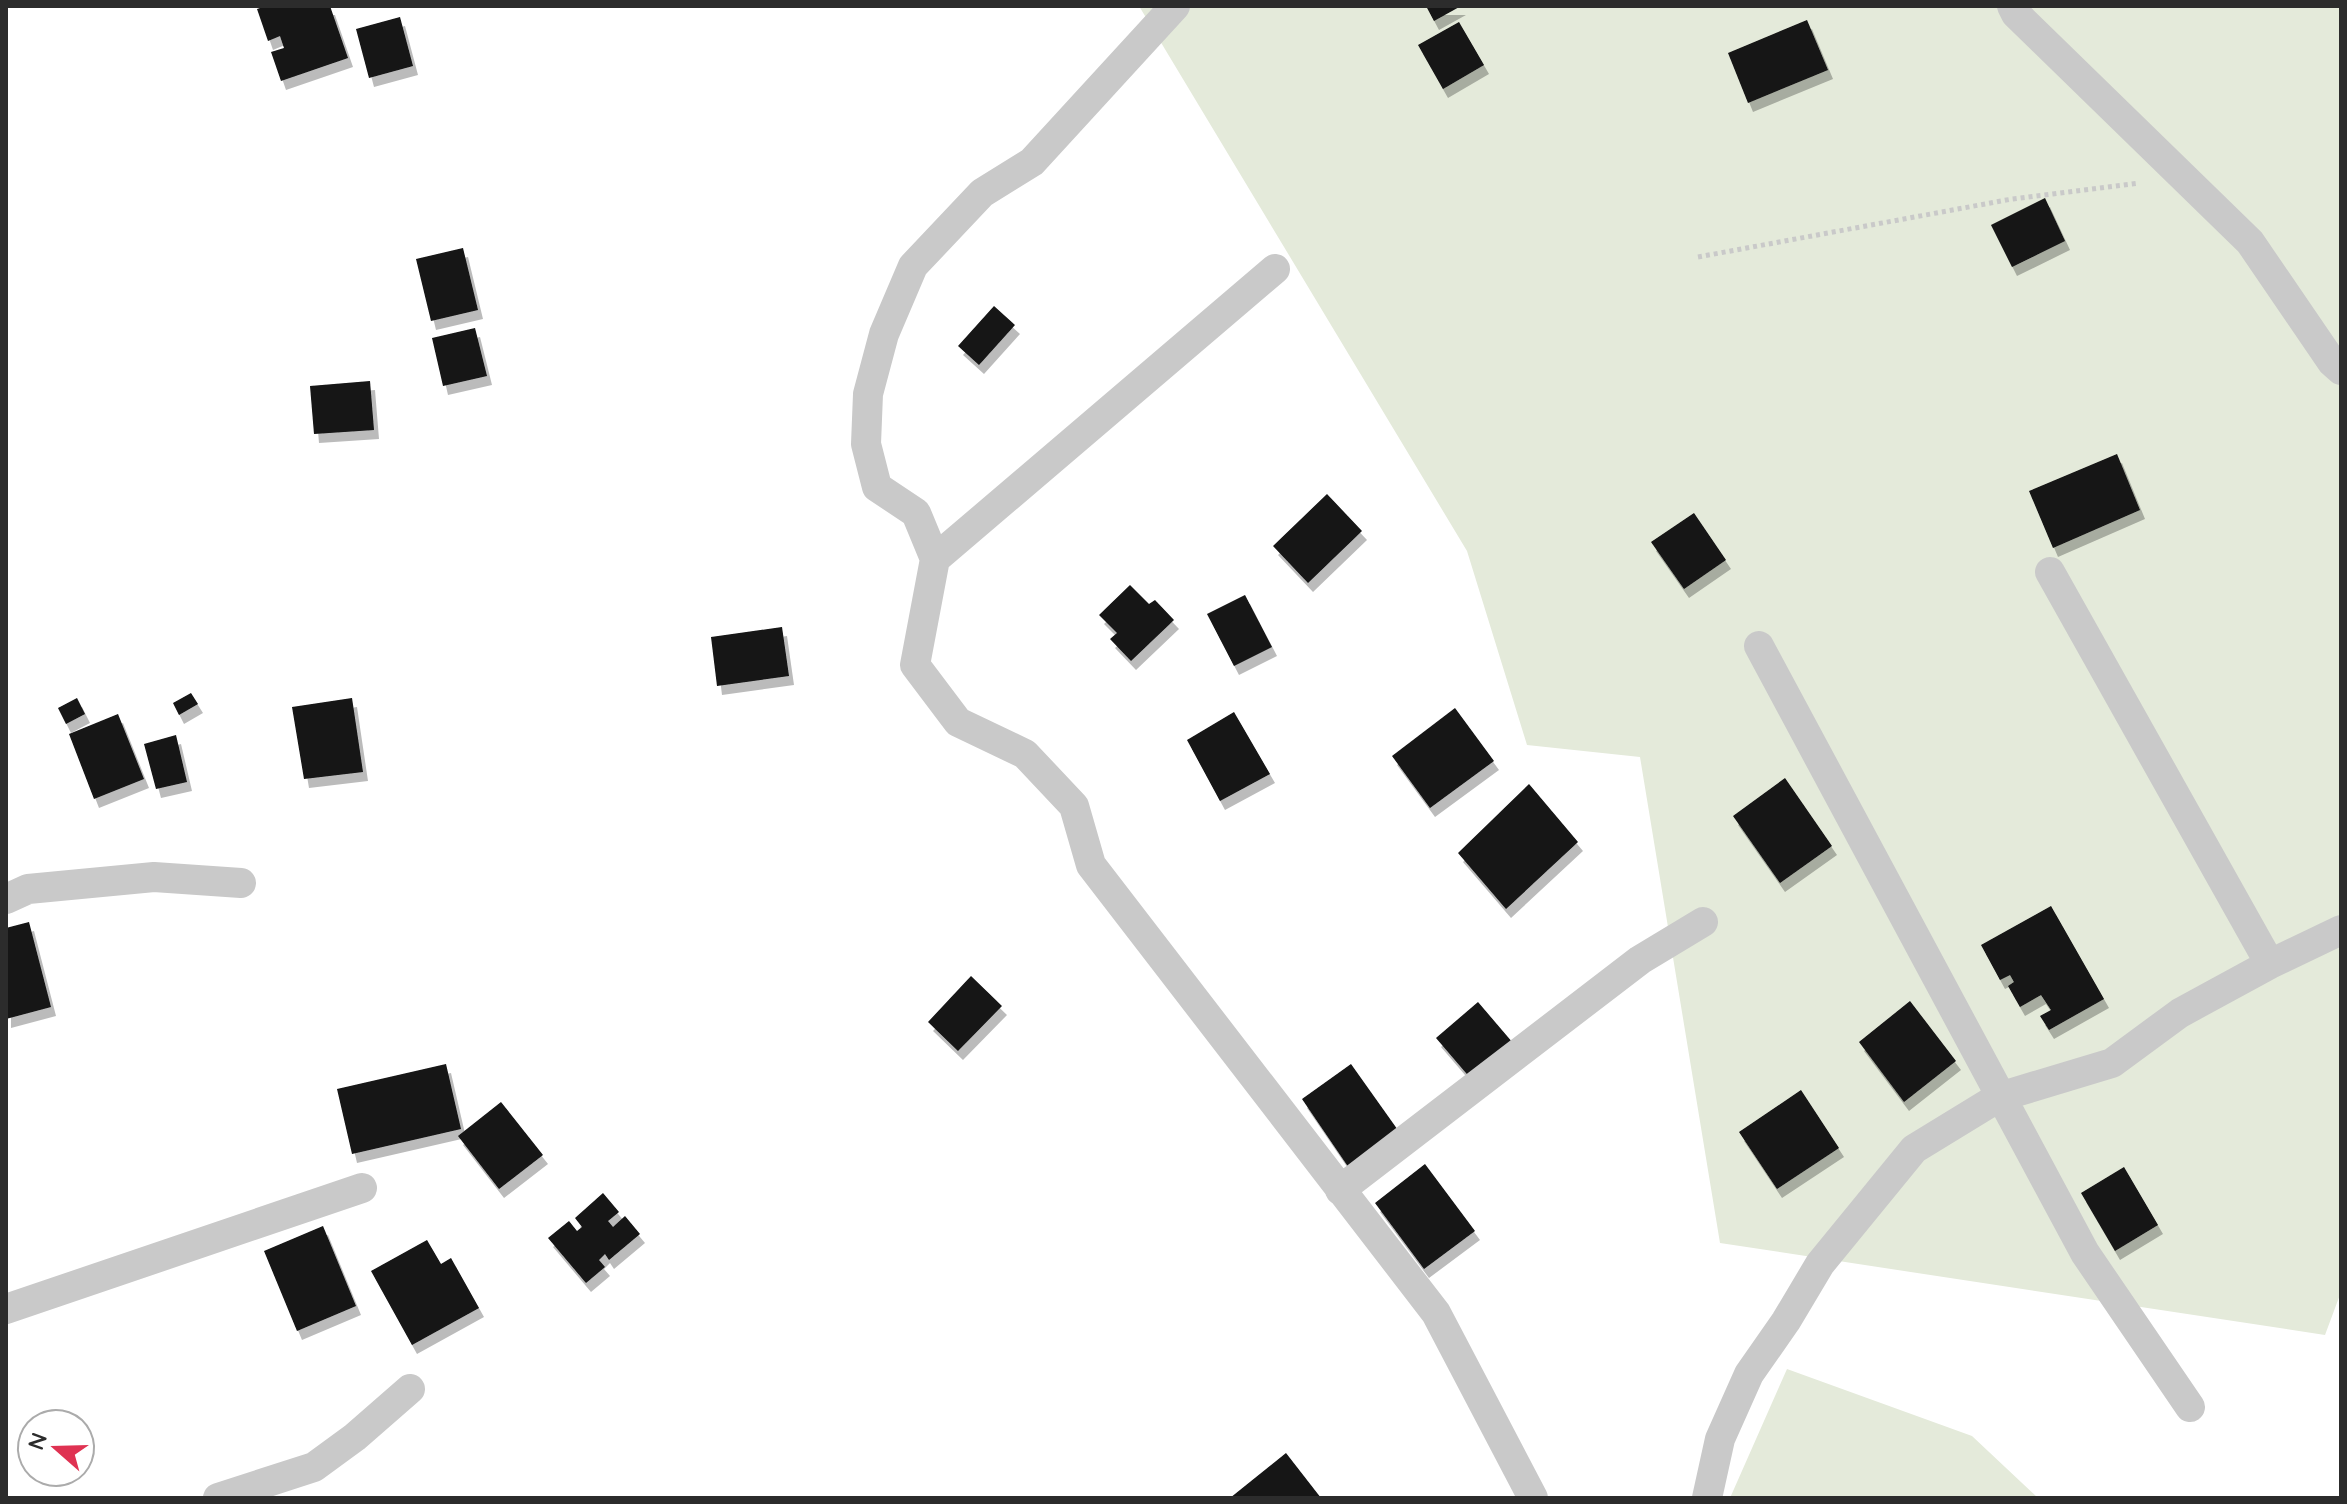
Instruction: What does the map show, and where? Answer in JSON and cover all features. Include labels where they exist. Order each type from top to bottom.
[{"type":"street","points":[[1175,6],[1032,162],[982,193],[913,266],[884,334],[868,394],[866,444],[877,487],[916,513],[935,559],[915,665],[958,722],[1025,754],[1074,806],[1091,865],[1436,1313],[1533,1498]]},
{"type":"street","points":[[2012,6],[2016,14],[2250,242],[2332,362],[2341,370]]},
{"type":"street","points":[[935,559],[1275,269]]},
{"type":"street","points":[[2050,572],[2270,964]]},
{"type":"street","points":[[1759,646],[2085,1253],[2190,1407]]},
{"type":"street","points":[[6,899],[28,889],[154,877],[241,883]]},
{"type":"street","points":[[1340,1190],[1640,960],[1703,922]]},
{"type":"street","points":[[1707,1498],[1720,1439],[1749,1374],[1820,1264],[1914,1149],[1999,1097],[2112,1063],[2180,1013],[2341,930]]},
{"type":"street","points":[[6,1309],[362,1188]]},
{"type":"street","points":[[218,1498],[314,1467],[355,1437],[410,1389]]},
{"type":"path","points":[[1698,257],[2012,199],[2183,177]]},
{"type":"green space","points":[[1139,6],[2341,6],[2341,1292],[2325,1335],[1720,1243],[1640,757],[1527,745],[1467,551]]},
{"type":"green space","points":[[1787,1369],[1972,1436],[2038,1498],[1730,1498]]},
{"type":"building","points":[[266,6],[330,6],[348,58],[281,81],[271,52],[284,48],[280,36],[268,41],[257,9]]},
{"type":"building","points":[[1426,6],[1461,6],[1434,21]]},
{"type":"building","points":[[400,17],[413,66],[369,78],[356,29]]},
{"type":"building","points":[[1807,20],[1828,70],[1748,103],[1728,53]]},
{"type":"building","points":[[1459,22],[1484,65],[1443,89],[1418,45]]},
{"type":"building","points":[[2045,198],[2065,241],[2012,267],[1991,225]]},
{"type":"building","points":[[463,248],[478,310],[431,321],[416,259]]},
{"type":"building","points":[[994,306],[1015,325],[979,365],[958,346]]},
{"type":"building","points":[[475,328],[487,376],[443,386],[432,338]]},
{"type":"building","points":[[370,381],[374,430],[314,434],[310,386]]},
{"type":"building","points":[[2117,454],[2140,510],[2053,548],[2029,491]]},
{"type":"building","points":[[1327,494],[1362,531],[1308,583],[1273,546]]},
{"type":"building","points":[[1694,513],[1726,560],[1684,589],[1651,542]]},
{"type":"building","points":[[1130,585],[1149,604],[1155,600],[1174,620],[1131,661],[1110,639],[1117,633],[1099,615]]},
{"type":"building","points":[[1245,595],[1272,647],[1234,666],[1207,614]]},
{"type":"building","points":[[782,627],[789,676],[717,686],[711,637]]},
{"type":"building","points":[[191,693],[198,704],[179,715],[173,703]]},
{"type":"building","points":[[77,698],[85,714],[66,724],[58,708]]},
{"type":"building","points":[[352,698],[363,772],[304,779],[292,707]]},
{"type":"building","points":[[1455,708],[1494,761],[1430,808],[1392,756]]},
{"type":"building","points":[[1234,712],[1270,774],[1220,801],[1187,740]]},
{"type":"building","points":[[118,714],[144,779],[94,799],[69,734]]},
{"type":"building","points":[[176,735],[187,782],[156,789],[144,744]]},
{"type":"building","points":[[1785,778],[1832,846],[1780,883],[1733,816]]},
{"type":"building","points":[[1529,784],[1578,842],[1506,909],[1458,853]]},
{"type":"building","points":[[2051,906],[2104,999],[2049,1030],[2040,1016],[2051,1010],[2041,995],[2020,1007],[2008,986],[2014,982],[2010,975],[2000,980],[1981,945]]},
{"type":"building","points":[[29,922],[51,1007],[6,1019],[6,928]]},
{"type":"building","points":[[971,976],[1002,1006],[958,1051],[928,1022]]},
{"type":"building","points":[[1910,1001],[1956,1061],[1904,1102],[1859,1042]]},
{"type":"building","points":[[1478,1002],[1513,1043],[1472,1080],[1436,1038]]},
{"type":"building","points":[[446,1064],[461,1129],[352,1154],[337,1089]]},
{"type":"building","points":[[1351,1064],[1400,1133],[1349,1168],[1302,1099]]},
{"type":"building","points":[[1801,1090],[1839,1148],[1777,1189],[1739,1132]]},
{"type":"building","points":[[501,1102],[543,1155],[499,1189],[458,1136]]},
{"type":"building","points":[[1425,1164],[1475,1231],[1424,1269],[1375,1203]]},
{"type":"building","points":[[2124,1167],[2158,1225],[2115,1251],[2081,1193]]},
{"type":"building","points":[[603,1193],[619,1212],[608,1221],[613,1227],[625,1216],[640,1234],[609,1260],[605,1254],[599,1260],[605,1267],[586,1283],[548,1238],[569,1221],[577,1231],[582,1227],[575,1218]]},
{"type":"building","points":[[323,1226],[356,1306],[297,1331],[264,1251]]},
{"type":"building","points":[[427,1240],[441,1264],[451,1258],[479,1308],[412,1345],[371,1271]]},
{"type":"building","points":[[1286,1453],[1321,1498],[1230,1498]]}]
